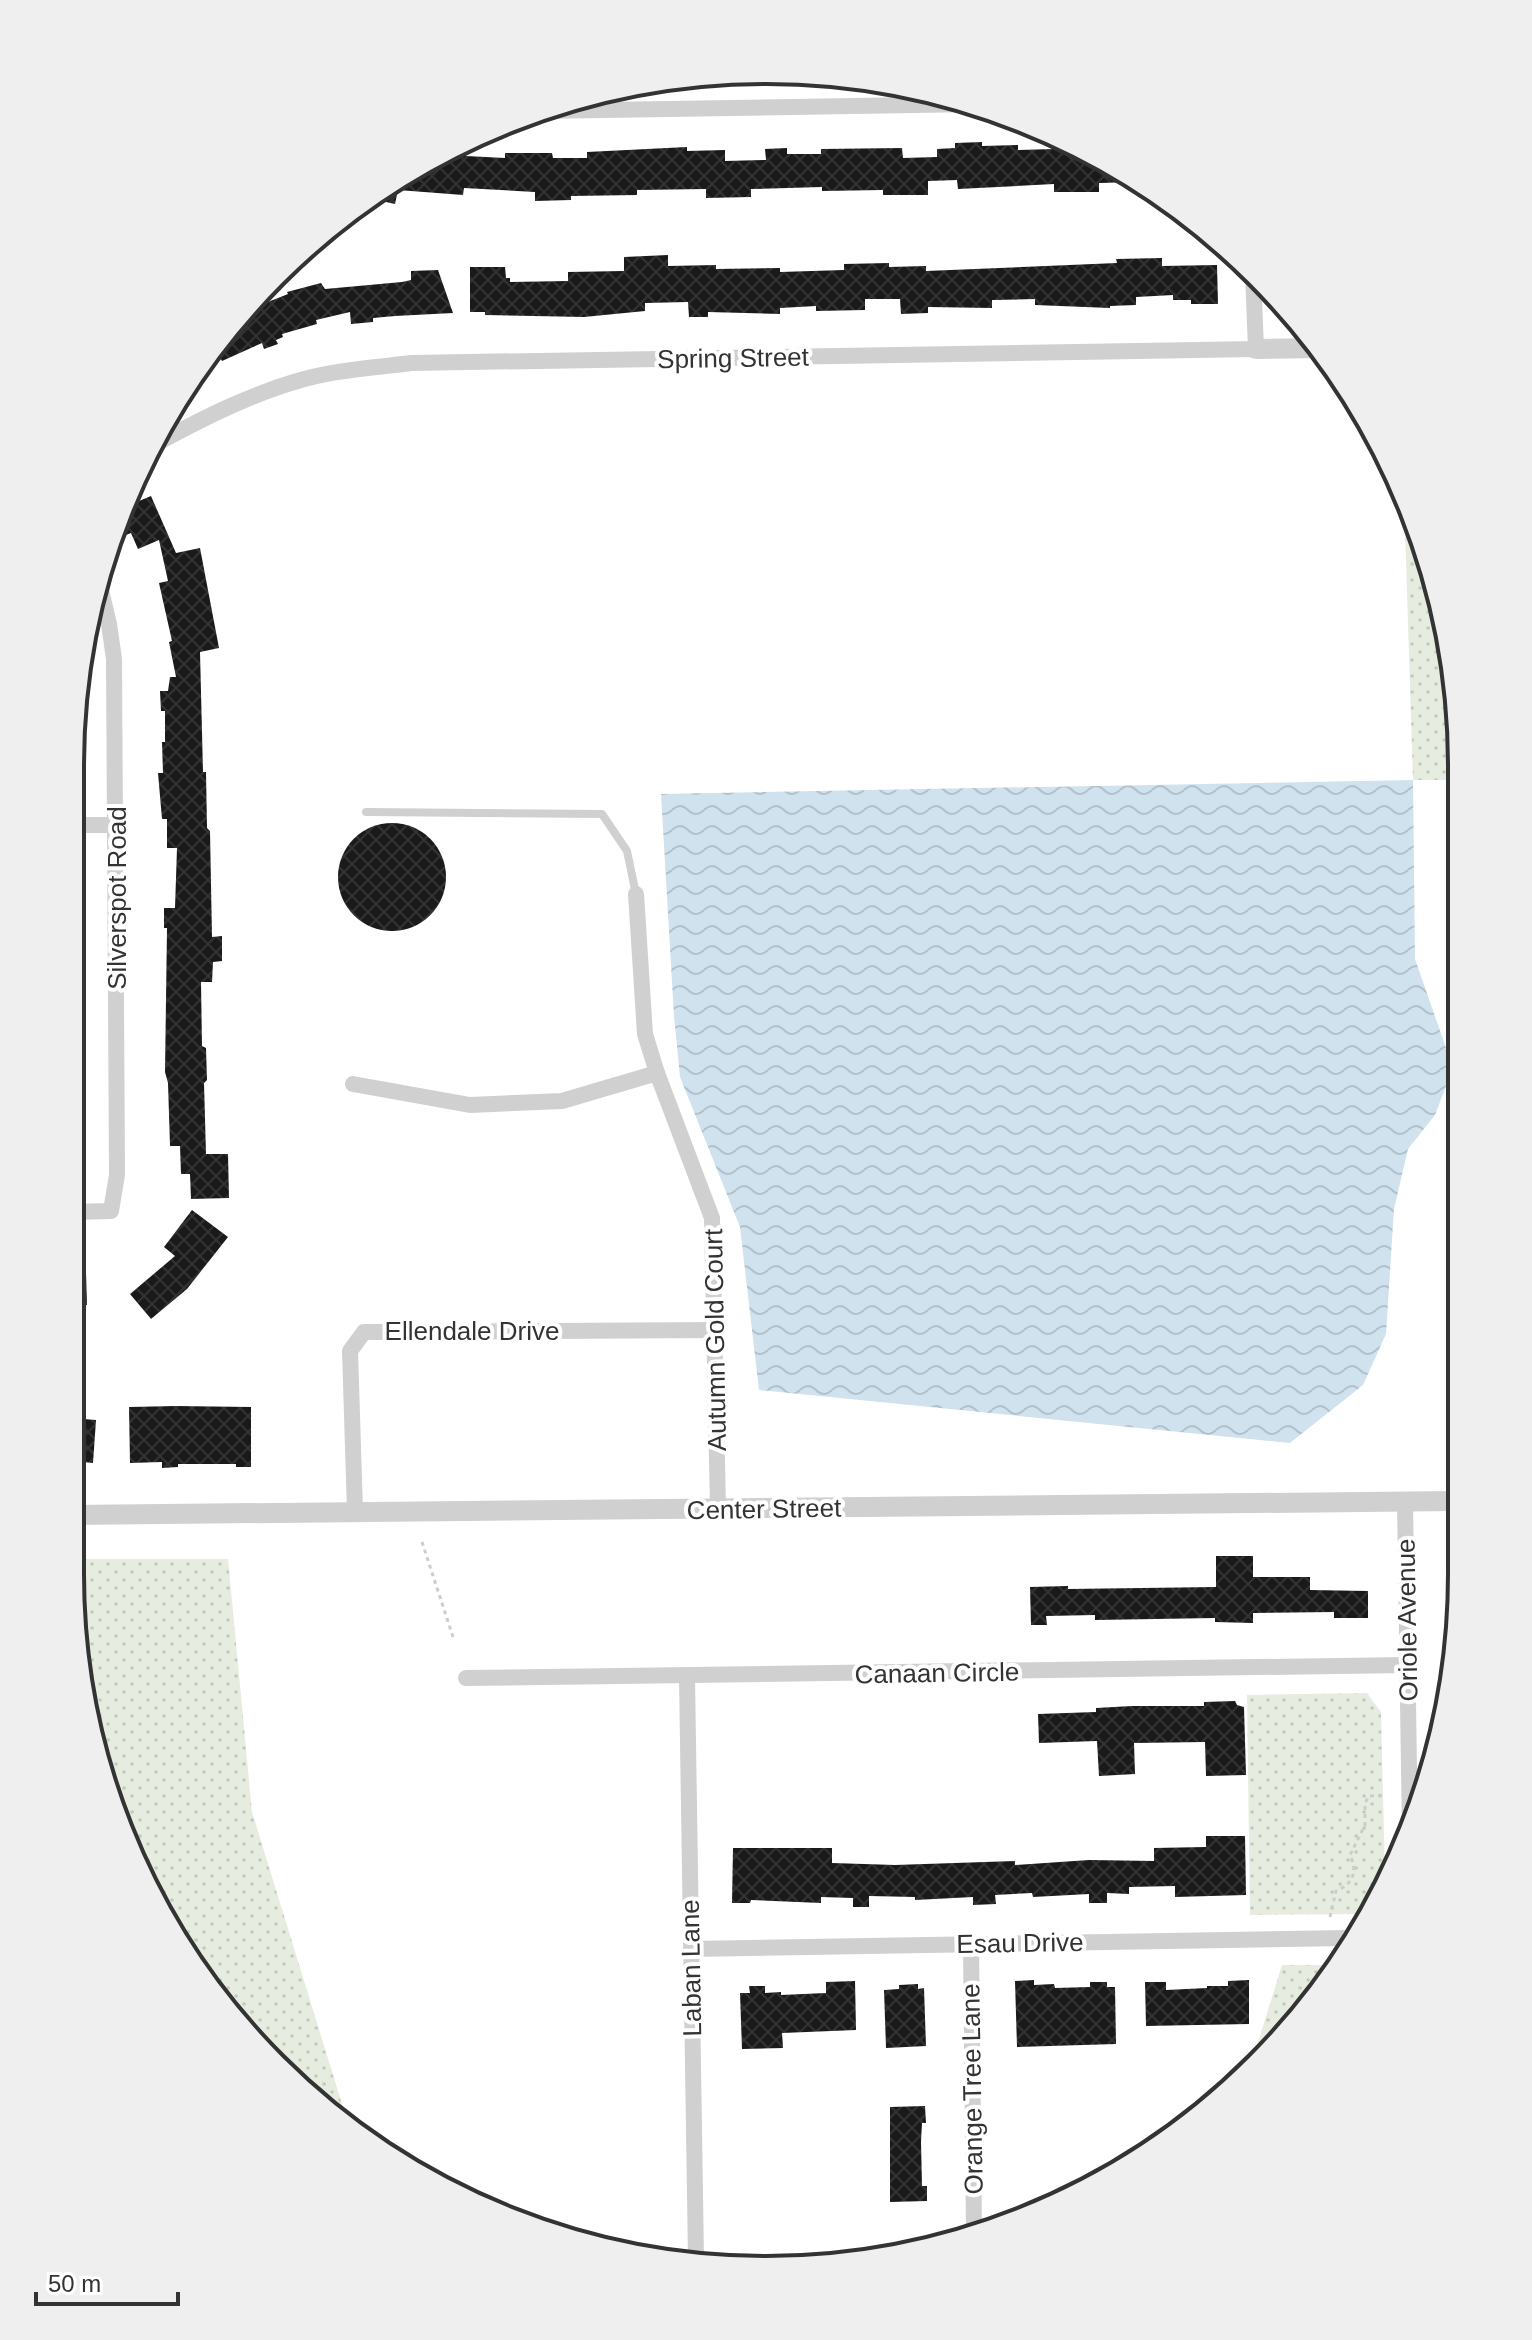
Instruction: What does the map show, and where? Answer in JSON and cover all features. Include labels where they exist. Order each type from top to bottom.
[{"type":"street","points":[[578,110],[933,105]]},
{"type":"street","points":[[1254,290],[1256,349]]},
{"type":"street","name":"Spring Street","points":[[168,437],[229,407],[295,381],[411,363],[1305,348]]},
{"type":"street","name":"Silverspot Road","points":[[84,1212],[111,1211],[117,1175],[114,659],[104,603]]},
{"type":"street","points":[[84,825],[117,825]]},
{"type":"street","name":"Autumn Gold Court","points":[[636,894],[645,1034],[712,1218],[718,1509]]},
{"type":"street","points":[[353,1084],[470,1105],[562,1101],[657,1073]]},
{"type":"street","name":"Ellendale Drive","points":[[355,1512],[350,1351],[364,1332],[716,1330]]},
{"type":"street","name":"Oriole Avenue","points":[[1405,1501],[1409,1800]]},
{"type":"street","name":"Center Street","points":[[84,1515],[1448,1501]]},
{"type":"street","name":"Canaan Circle","points":[[466,1678],[1407,1665]]},
{"type":"street","name":"Laban Lane","points":[[687,1677],[696,2252]]},
{"type":"street","name":"Esau Drive","points":[[691,1949],[1342,1938]]},
{"type":"street","name":"Orange Tree Lane","points":[[971,1944],[974,2223]]},
{"type":"lane","points":[[366,812],[602,814],[627,851],[636,894]]},
{"type":"path","points":[[422,1542],[454,1640]]},
{"type":"path","points":[[1330,1917],[1336,1891],[1346,1887],[1354,1877],[1354,1863],[1350,1855],[1365,1825],[1365,1803],[1369,1796],[1386,1795]]},
{"type":"shaded area","points":[[1405,529],[1425,589],[1435,633],[1447,721],[1448,780],[1413,780]]},
{"type":"shaded area","points":[[84,1559],[228,1559],[252,1812],[344,2109],[316,2087],[253,2024],[199,1953],[154,1876],[120,1793],[97,1707],[85,1619]]},
{"type":"shaded area","points":[[1367,1693],[1381,1712],[1385,1861],[1358,1914],[1250,1915],[1247,1695]]},
{"type":"shaded area","points":[[1282,1965],[1324,1965],[1279,2024],[1256,2047]]},
{"type":"water","points":[[1413,780],[1415,959],[1448,1054],[1448,1081],[1435,1115],[1408,1149],[1394,1209],[1386,1334],[1363,1385],[1290,1443],[759,1390],[740,1227],[680,1077],[661,794]]},
{"type":"building","points":[[955,143],[1018,145],[1018,150],[1054,148],[1119,183],[1099,183],[1099,192],[1054,192],[1054,184],[958,189],[957,180],[928,181],[928,195],[883,195],[883,190],[822,191],[822,187],[751,189],[751,197],[706,198],[706,189],[637,190],[637,195],[571,196],[571,200],[535,201],[535,192],[464,188],[463,195],[401,190],[466,153],[466,156],[505,158],[505,153],[552,153],[553,158],[587,158],[587,152],[687,147],[687,151],[725,150],[725,161],[766,160],[765,149],[787,148],[787,154],[821,154],[821,149],[902,148],[903,158],[937,157],[937,149],[955,148]]},
{"type":"building","points":[[397,192],[395,204],[384,201]]},
{"type":"building","points":[[668,255],[668,266],[780,268],[780,272],[844,270],[844,264],[926,266],[926,271],[1117,263],[1116,259],[1162,258],[1162,266],[1217,265],[1218,304],[1191,304],[1191,300],[1173,300],[1173,295],[1136,297],[1136,305],[1110,308],[1035,305],[1035,299],[992,300],[992,308],[928,307],[928,313],[901,314],[900,299],[865,299],[865,310],[816,311],[816,306],[780,308],[780,314],[708,312],[708,317],[689,317],[688,302],[645,303],[645,311],[584,317],[470,312],[470,267],[505,267],[506,278],[510,278],[510,282],[568,281],[568,272],[624,271],[624,257]]},
{"type":"building","points":[[438,270],[453,313],[373,318],[373,322],[351,324],[350,312],[316,320],[317,324],[282,334],[283,337],[276,340],[278,344],[264,349],[262,343],[222,361],[220,358],[266,303],[287,292],[321,283],[325,289],[402,282],[411,280],[411,271]]},
{"type":"building","points":[[151,496],[176,553],[200,548],[219,648],[200,652],[203,772],[206,772],[207,828],[210,831],[212,937],[222,936],[222,961],[213,962],[212,982],[201,982],[202,1046],[206,1048],[206,1154],[228,1154],[229,1198],[191,1199],[190,1174],[181,1174],[180,1146],[170,1146],[165,1072],[167,928],[164,928],[164,908],[175,908],[177,848],[167,848],[167,819],[162,819],[158,773],[163,773],[162,742],[165,742],[165,711],[161,711],[160,691],[168,691],[170,677],[176,677],[169,642],[172,641],[159,583],[168,581],[159,540],[138,549],[131,533],[125,533],[137,502]]},
{"type":"building","points":[[392,823],[413,827],[430,839],[442,856],[446,877],[442,898],[430,915],[413,927],[392,931],[371,927],[354,915],[342,898],[338,877],[342,856],[354,839],[371,827]]},
{"type":"building","points":[[192,1210],[228,1237],[187,1289],[151,1319],[130,1294],[175,1256],[164,1247]]},
{"type":"building","points":[[84,1272],[86,1272],[87,1305],[84,1305]]},
{"type":"building","points":[[129,1407],[251,1407],[251,1467],[178,1464],[178,1467],[162,1468],[162,1462],[130,1463]]},
{"type":"building","points":[[84,1419],[96,1420],[93,1463],[84,1462]]},
{"type":"building","points":[[1216,1556],[1253,1556],[1253,1577],[1310,1577],[1310,1590],[1368,1591],[1368,1618],[1334,1618],[1334,1612],[1253,1613],[1253,1623],[1215,1622],[1215,1618],[1095,1620],[1095,1615],[1046,1616],[1047,1625],[1031,1625],[1030,1587],[1216,1587]]},
{"type":"building","points":[[1235,1701],[1244,1707],[1246,1775],[1206,1776],[1205,1742],[1134,1743],[1135,1774],[1099,1776],[1097,1741],[1039,1743],[1038,1714],[1096,1712],[1096,1708],[1132,1706],[1204,1706],[1204,1702]]},
{"type":"building","points":[[1206,1836],[1245,1836],[1246,1895],[1175,1897],[1175,1886],[1129,1887],[1129,1894],[1107,1893],[1107,1903],[1089,1903],[1089,1894],[1033,1897],[1032,1893],[995,1895],[996,1904],[973,1905],[973,1897],[915,1900],[915,1897],[869,1896],[869,1907],[853,1907],[853,1898],[821,1897],[821,1903],[751,1900],[750,1903],[732,1903],[733,1848],[832,1848],[832,1863],[895,1865],[1015,1861],[1015,1865],[1089,1860],[1154,1861],[1154,1848],[1206,1847]]},
{"type":"building","points":[[1034,1980],[1034,1985],[1054,1984],[1055,1988],[1090,1987],[1090,1982],[1107,1982],[1107,1987],[1115,1987],[1116,2044],[1017,2047],[1015,1981]]},
{"type":"building","points":[[1249,1980],[1249,2024],[1146,2026],[1145,1982],[1166,1982],[1166,1990],[1228,1986],[1228,1981]]},
{"type":"building","points":[[855,1981],[856,2030],[782,2033],[783,2048],[742,2049],[740,1993],[750,1993],[749,1986],[765,1986],[765,1993],[781,1992],[781,1995],[826,1993],[826,1982]]},
{"type":"building","points":[[918,1984],[918,1989],[924,1988],[926,2046],[886,2048],[884,1990]]},
{"type":"building","points":[[925,2106],[926,2123],[922,2123],[921,2142],[922,2186],[927,2186],[927,2201],[890,2202],[890,2107]]}]
